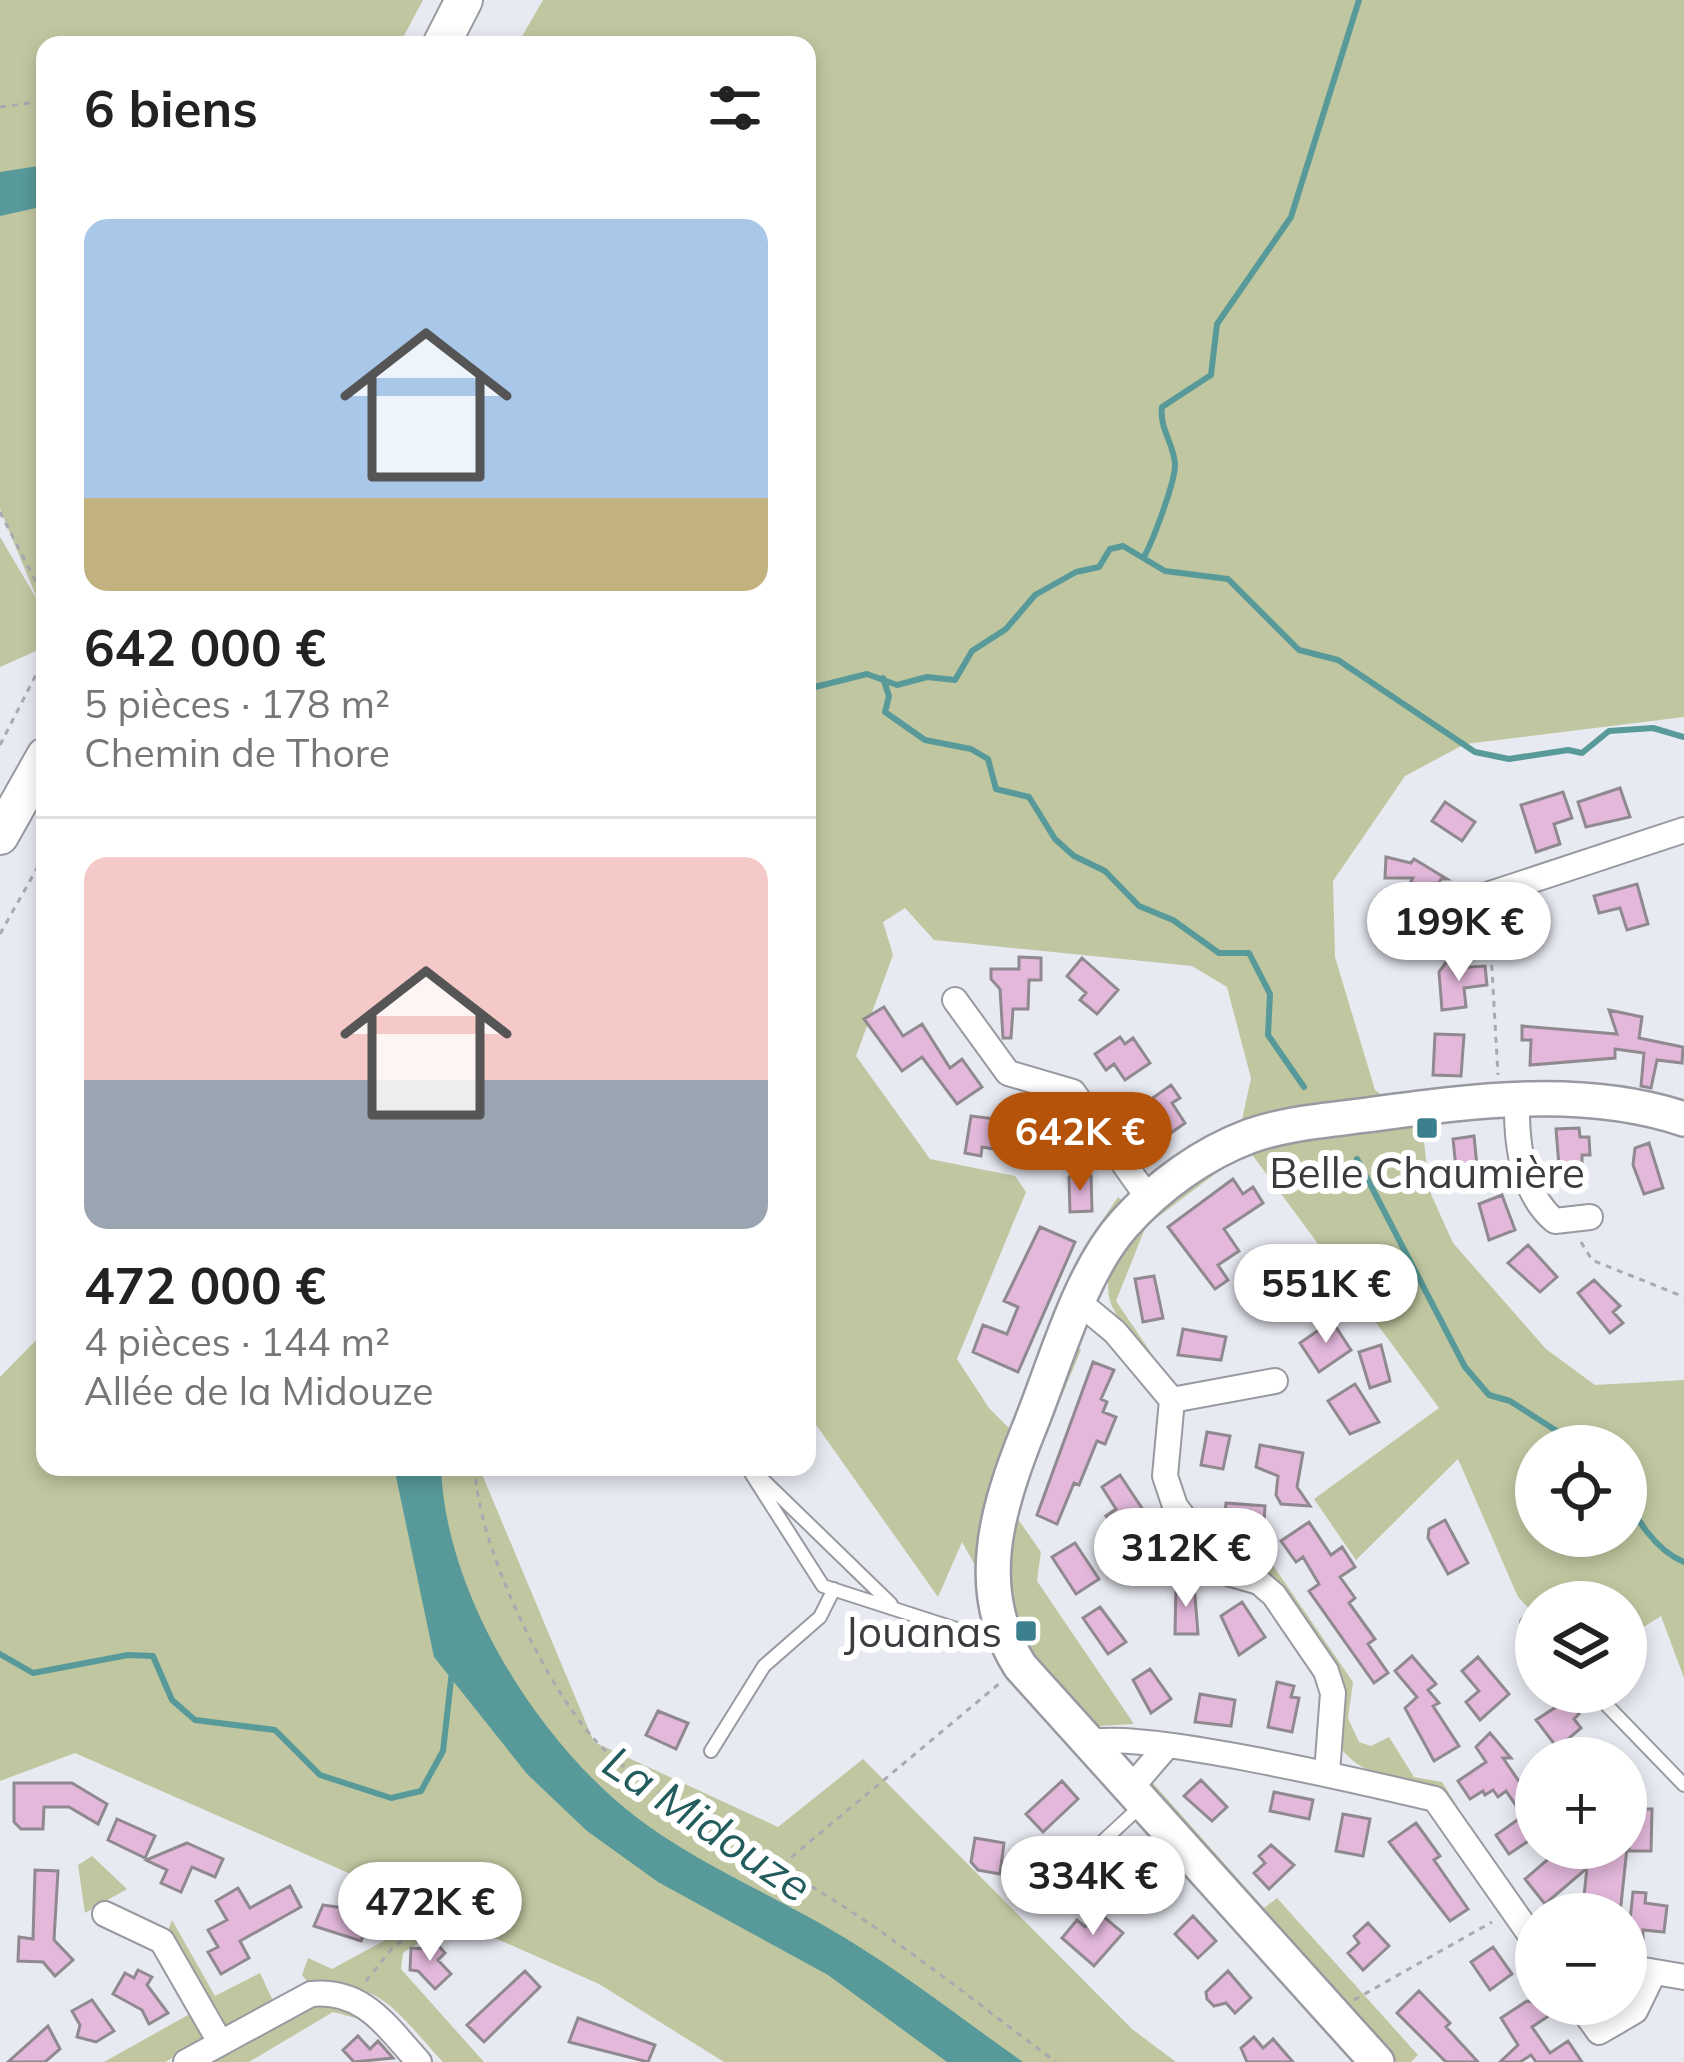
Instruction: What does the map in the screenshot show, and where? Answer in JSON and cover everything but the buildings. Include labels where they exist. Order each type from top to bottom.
[{"type":"main road","points":[[446,36],[464,0]]},
{"type":"main road","points":[[0,836],[36,772]]},
{"type":"street","points":[[1487,895],[1684,830]]},
{"type":"street","points":[[955,1000],[1008,1073],[1073,1092],[1149,1198]]},
{"type":"street","points":[[1377,2062],[1086,1744],[1013,1656],[992,1583],[998,1514],[1103,1251],[1149,1198],[1182,1172],[1253,1135],[1304,1123],[1507,1101],[1605,1101],[1684,1119]]},
{"type":"street","points":[[1507,1101],[1531,1193],[1555,1221],[1579,1218]]},
{"type":"street","points":[[1081,1304],[1115,1332],[1172,1400],[1165,1476],[1175,1506],[1224,1572],[1259,1582],[1274,1595],[1326,1671],[1333,1693],[1328,1773]]},
{"type":"street","points":[[1172,1400],[1275,1382]]},
{"type":"street","points":[[1086,1744],[1100,1737],[1166,1747],[1328,1773],[1435,1799],[1514,1910]]},
{"type":"street","points":[[1136,1797],[1166,1747]]},
{"type":"street","points":[[105,1914],[162,1941],[220,2042]]},
{"type":"street","points":[[1647,1971],[1684,1977]]},
{"type":"street","points":[[1647,1987],[1654,1972]]},
{"type":"street","points":[[186,2062],[311,1994],[353,1996],[419,2062]]},
{"type":"lane","points":[[754,1476],[823,1586],[896,1608],[1013,1656]]},
{"type":"lane","points":[[757,1476],[896,1608]]},
{"type":"lane","points":[[711,1750],[764,1666],[820,1617],[834,1589]]},
{"type":"lane","points":[[1614,1713],[1684,1785]]},
{"type":"lane","points":[[1061,1880],[1136,1797]]},
{"type":"path","points":[[0,107],[36,102]]},
{"type":"path","points":[[0,512],[36,582]]},
{"type":"path","points":[[0,745],[36,675]]},
{"type":"path","points":[[0,934],[36,870]]},
{"type":"path","points":[[1487,895],[1507,1101]]},
{"type":"path","points":[[1579,1218],[1592,1260],[1684,1298]]},
{"type":"path","points":[[478,1476],[510,1598],[534,1647],[594,1739],[637,1775],[876,1927],[1056,2062]]},
{"type":"path","points":[[780,1866],[1013,1656]]},
{"type":"path","points":[[1332,2013],[1514,1910]]},
{"type":"path","points":[[353,1996],[394,1946],[443,1918]]},
{"type":"green space","points":[[0,0],[423,0],[404,36],[36,36],[36,596],[0,509]]},
{"type":"green space","points":[[543,0],[1684,0],[1684,717],[1465,744],[1405,776],[1333,881],[1335,957],[1375,1090],[1422,1125],[1430,1192],[1453,1243],[1546,1349],[1595,1385],[1684,1380],[1684,1678],[1661,1616],[1647,1625],[1647,1581],[1515,1581],[1515,1590],[1458,1459],[1356,1560],[1314,1499],[1439,1408],[1248,1149],[1146,1226],[1116,1301],[1160,1366],[1155,1370],[1121,1322],[1108,1283],[1114,1260],[1148,1217],[1235,1152],[1251,1078],[1227,987],[1192,966],[934,940],[905,908],[883,922],[893,955],[856,1056],[930,1159],[1015,1176],[1026,1192],[957,1359],[989,1408],[1011,1430],[1091,1237],[1118,1197],[1125,1203],[986,1585],[962,1542],[938,1597],[816,1425],[816,36],[522,36]]},
{"type":"green space","points":[[0,537],[36,598],[36,651],[0,667]]},
{"type":"green space","points":[[36,1340],[36,1476],[483,1476],[594,1742],[778,1827],[863,1759],[1132,2029],[1176,2062],[724,2062],[599,1984],[454,1920],[403,1953],[401,1969],[484,2062],[443,2062],[400,2015],[372,1994],[334,1984],[309,1984],[302,1975],[308,1958],[332,1969],[437,1912],[75,1753],[0,1781],[0,1377]]},
{"type":"green space","points":[[1075,1346],[1081,1350],[1013,1512],[1041,1552],[1037,1581],[1134,1724],[1083,1727],[1024,1649],[1012,1620],[1006,1585],[1006,1550],[1012,1515],[1022,1480]]},
{"type":"green space","points":[[1230,1554],[1270,1561],[1353,1682],[1348,1718],[1359,1742],[1371,1746],[1389,1737],[1414,1777],[1442,1782],[1459,1809],[1444,1792],[1426,1784],[1362,1767],[1337,1744],[1345,1700],[1339,1671],[1282,1588]]},
{"type":"green space","points":[[1152,1782],[1264,1908],[1277,1898],[1418,2055],[1411,2062],[1387,2062],[1142,1790]]},
{"type":"green space","points":[[92,1856],[127,1889],[85,1913],[78,1865]]},
{"type":"green space","points":[[172,1920],[215,1996],[260,1973],[274,2003],[224,2027],[167,1934]]},
{"type":"green space","points":[[348,2003],[363,2020],[333,2012],[249,2062],[214,2062],[318,2004]]},
{"type":"green space","points":[[195,2011],[209,2038],[165,2062],[104,2062]]},
{"type":"water","points":[[36,166],[36,208],[0,216],[0,172]]},
{"type":"water","points":[[396,1476],[442,1476],[446,1515],[478,1613],[532,1706],[599,1785],[660,1834],[850,1941],[1023,2062],[947,2062],[828,1975],[658,1882],[587,1831],[527,1774],[434,1657]]},
{"type":"waterway","points":[[1145,555],[1174,472],[1162,407],[1211,375],[1217,324],[1291,217],[1359,0]]},
{"type":"waterway","points":[[816,687],[867,674],[897,685],[927,677],[955,680],[972,651],[1006,629],[1035,595],[1076,572],[1099,567],[1110,549],[1123,546],[1165,571],[1228,579],[1299,650],[1338,660],[1475,752],[1509,759],[1568,750],[1582,753],[1609,731],[1653,728],[1684,737]]},
{"type":"waterway","points":[[883,678],[889,696],[885,712],[925,740],[971,749],[988,759],[996,789],[1029,797],[1055,839],[1074,856],[1105,871],[1139,906],[1173,920],[1219,953],[1249,953],[1270,994],[1268,1035],[1304,1087]]},
{"type":"waterway","points":[[1357,1159],[1465,1367],[1489,1395],[1510,1401],[1547,1425]]},
{"type":"waterway","points":[[1647,1532],[1684,1562]]},
{"type":"waterway","points":[[0,1654],[33,1673],[128,1655],[153,1656],[172,1700],[195,1720],[275,1730],[320,1775],[391,1798],[421,1791],[443,1751],[452,1671]]},
{"type":"place","name":"Belle Chaumière","points":[[1427,1128]]},
{"type":"place","name":"Jouanas","points":[[1026,1631]]},
{"type":"water label","name":"La Midouze","points":[[708,1823]]}]
